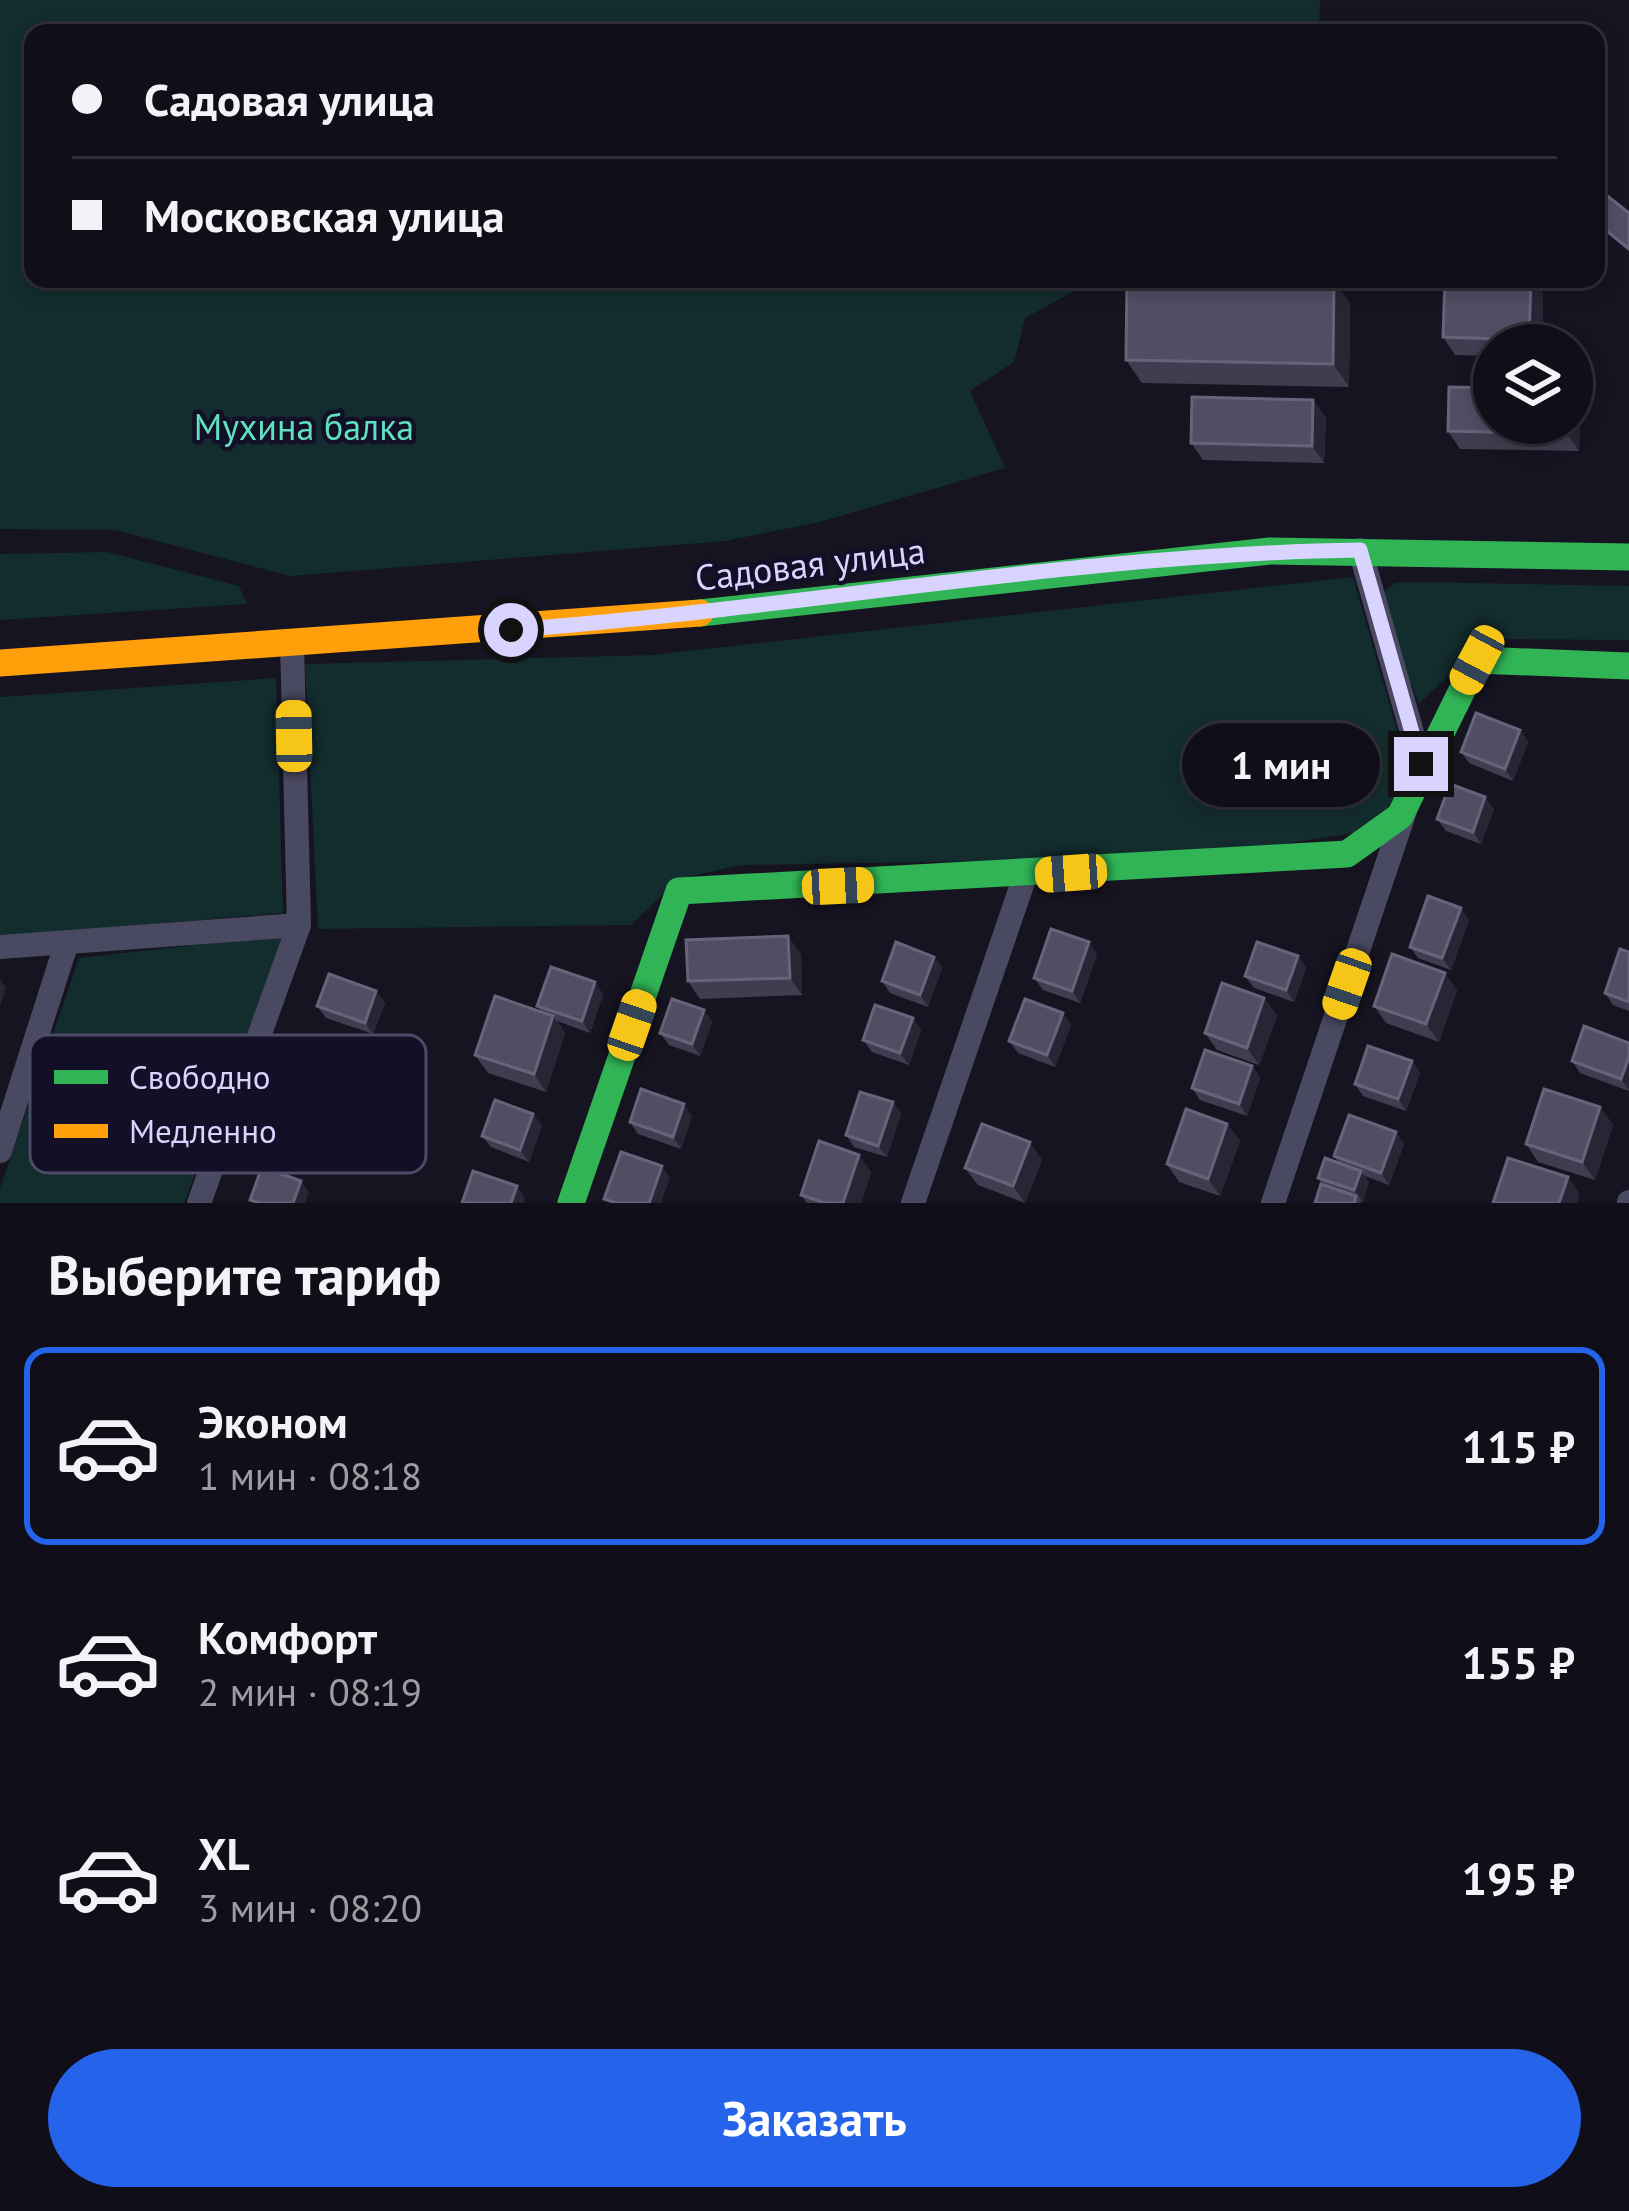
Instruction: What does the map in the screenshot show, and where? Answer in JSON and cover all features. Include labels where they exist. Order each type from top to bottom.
[{"type":"main road","name":"Садовая улица","points":[[0,663],[643,619],[1181,558],[1360,550],[1629,557]]},
{"type":"main road","points":[[571,1203],[679,891],[1025,877],[1347,854],[1400,817],[1421,764],[1477,660],[1629,666]]},
{"type":"street","points":[[1273,1203],[1421,764],[1360,550]]},
{"type":"street","points":[[259,1035],[298,925],[292,642]]},
{"type":"street","points":[[913,1203],[1025,877]]},
{"type":"street","points":[[0,947],[298,925]]},
{"type":"street","points":[[37,1035],[66,945]]},
{"type":"street","points":[[0,1150],[30,1057]]},
{"type":"street","points":[[199,1203],[210,1173]]},
{"type":"green space","name":"Мухина балка","points":[[0,0],[1320,0],[1319,24],[24,24],[24,288],[1080,288],[1025,318],[1014,362],[970,391],[1005,468],[820,522],[725,541],[290,576],[115,530],[0,529]]},
{"type":"green space","points":[[107,552],[239,586],[247,604],[0,620],[0,554]]},
{"type":"green space","points":[[1353,577],[1409,772],[1387,812],[1354,833],[1237,851],[1115,859],[741,865],[679,879],[631,925],[318,929],[305,664],[652,655]]},
{"type":"green space","points":[[1395,583],[1629,586],[1629,640],[1497,639],[1463,661],[1419,704],[1378,596]]},
{"type":"green space","points":[[276,678],[283,913],[0,937],[0,697]]},
{"type":"green space","points":[[284,935],[247,1035],[53,1035],[79,958]]},
{"type":"green space","points":[[30,1101],[30,1173],[195,1173],[184,1203],[0,1203],[0,1188]]},
{"type":"building","points":[[1605,194],[1629,213],[1629,249],[1605,229]]},
{"type":"building","points":[[1127,288],[1334,288],[1333,364],[1126,360]]},
{"type":"building","points":[[1445,288],[1531,288],[1530,324],[1473,324],[1473,338],[1443,337]]},
{"type":"building","points":[[1449,387],[1473,388],[1473,432],[1448,431]]},
{"type":"building","points":[[1192,397],[1313,400],[1312,446],[1191,443]]},
{"type":"building","points":[[1476,713],[1520,730],[1505,769],[1461,752]]},
{"type":"building","points":[[1450,784],[1485,797],[1473,832],[1437,819]]},
{"type":"building","points":[[1428,896],[1461,908],[1442,958],[1410,947]]},
{"type":"building","points":[[1051,929],[1089,942],[1072,991],[1034,978]]},
{"type":"building","points":[[788,936],[790,978],[688,981],[686,940]]},
{"type":"building","points":[[896,942],[934,957],[920,995],[882,981]]},
{"type":"building","points":[[1257,942],[1298,956],[1286,990],[1245,976]]},
{"type":"building","points":[[1620,949],[1629,952],[1629,1002],[1605,993]]},
{"type":"building","points":[[1392,954],[1445,973],[1426,1024],[1374,1006]]},
{"type":"building","points":[[551,967],[595,982],[582,1021],[537,1006]]},
{"type":"building","points":[[329,974],[376,991],[365,1023],[317,1006]]},
{"type":"building","points":[[1222,983],[1264,998],[1247,1048],[1205,1033]]},
{"type":"building","points":[[495,996],[553,1016],[534,1074],[475,1055]]},
{"type":"building","points":[[672,999],[704,1010],[692,1044],[660,1033]]},
{"type":"building","points":[[1025,999],[1063,1013],[1047,1055],[1009,1041]]},
{"type":"building","points":[[875,1005],[913,1018],[900,1053],[863,1040]]},
{"type":"building","points":[[1584,1026],[1629,1043],[1621,1079],[1572,1061]]},
{"type":"building","points":[[1368,1046],[1412,1061],[1398,1099],[1355,1084]]},
{"type":"building","points":[[1205,1050],[1252,1066],[1239,1104],[1192,1088]]},
{"type":"building","points":[[641,1089],[684,1104],[673,1137],[630,1122]]},
{"type":"building","points":[[1544,1089],[1600,1107],[1582,1162],[1526,1144]]},
{"type":"building","points":[[860,1092],[893,1102],[878,1146],[846,1135]]},
{"type":"building","points":[[495,1100],[533,1114],[520,1150],[482,1136]]},
{"type":"building","points":[[1186,1109],[1227,1124],[1208,1179],[1167,1164]]},
{"type":"building","points":[[1349,1115],[1396,1132],[1381,1173],[1334,1156]]},
{"type":"building","points":[[982,1124],[1030,1142],[1013,1186],[965,1168]]},
{"type":"building","points":[[819,1141],[859,1155],[843,1203],[801,1195]]},
{"type":"building","points":[[621,1152],[662,1166],[649,1203],[604,1199]]},
{"type":"building","points":[[1325,1158],[1361,1171],[1354,1190],[1318,1178]]},
{"type":"building","points":[[1508,1158],[1568,1177],[1559,1203],[1493,1203]]},
{"type":"building","points":[[473,1171],[517,1186],[511,1203],[462,1203]]},
{"type":"building","points":[[260,1173],[279,1173],[301,1181],[293,1203],[250,1200]]},
{"type":"building","points":[[1321,1184],[1356,1196],[1354,1203],[1315,1203]]},
{"type":"traffic: fast","points":[[700,613],[1270,551],[1629,557]]},
{"type":"traffic: fast","points":[[571,1203],[679,891],[1347,854],[1400,816],[1477,660],[1629,666]]},
{"type":"traffic: slow","points":[[0,663],[700,613]]},
{"type":"route","points":[[511,630],[821,601],[1181,558],[1360,550],[1421,764]]}]
